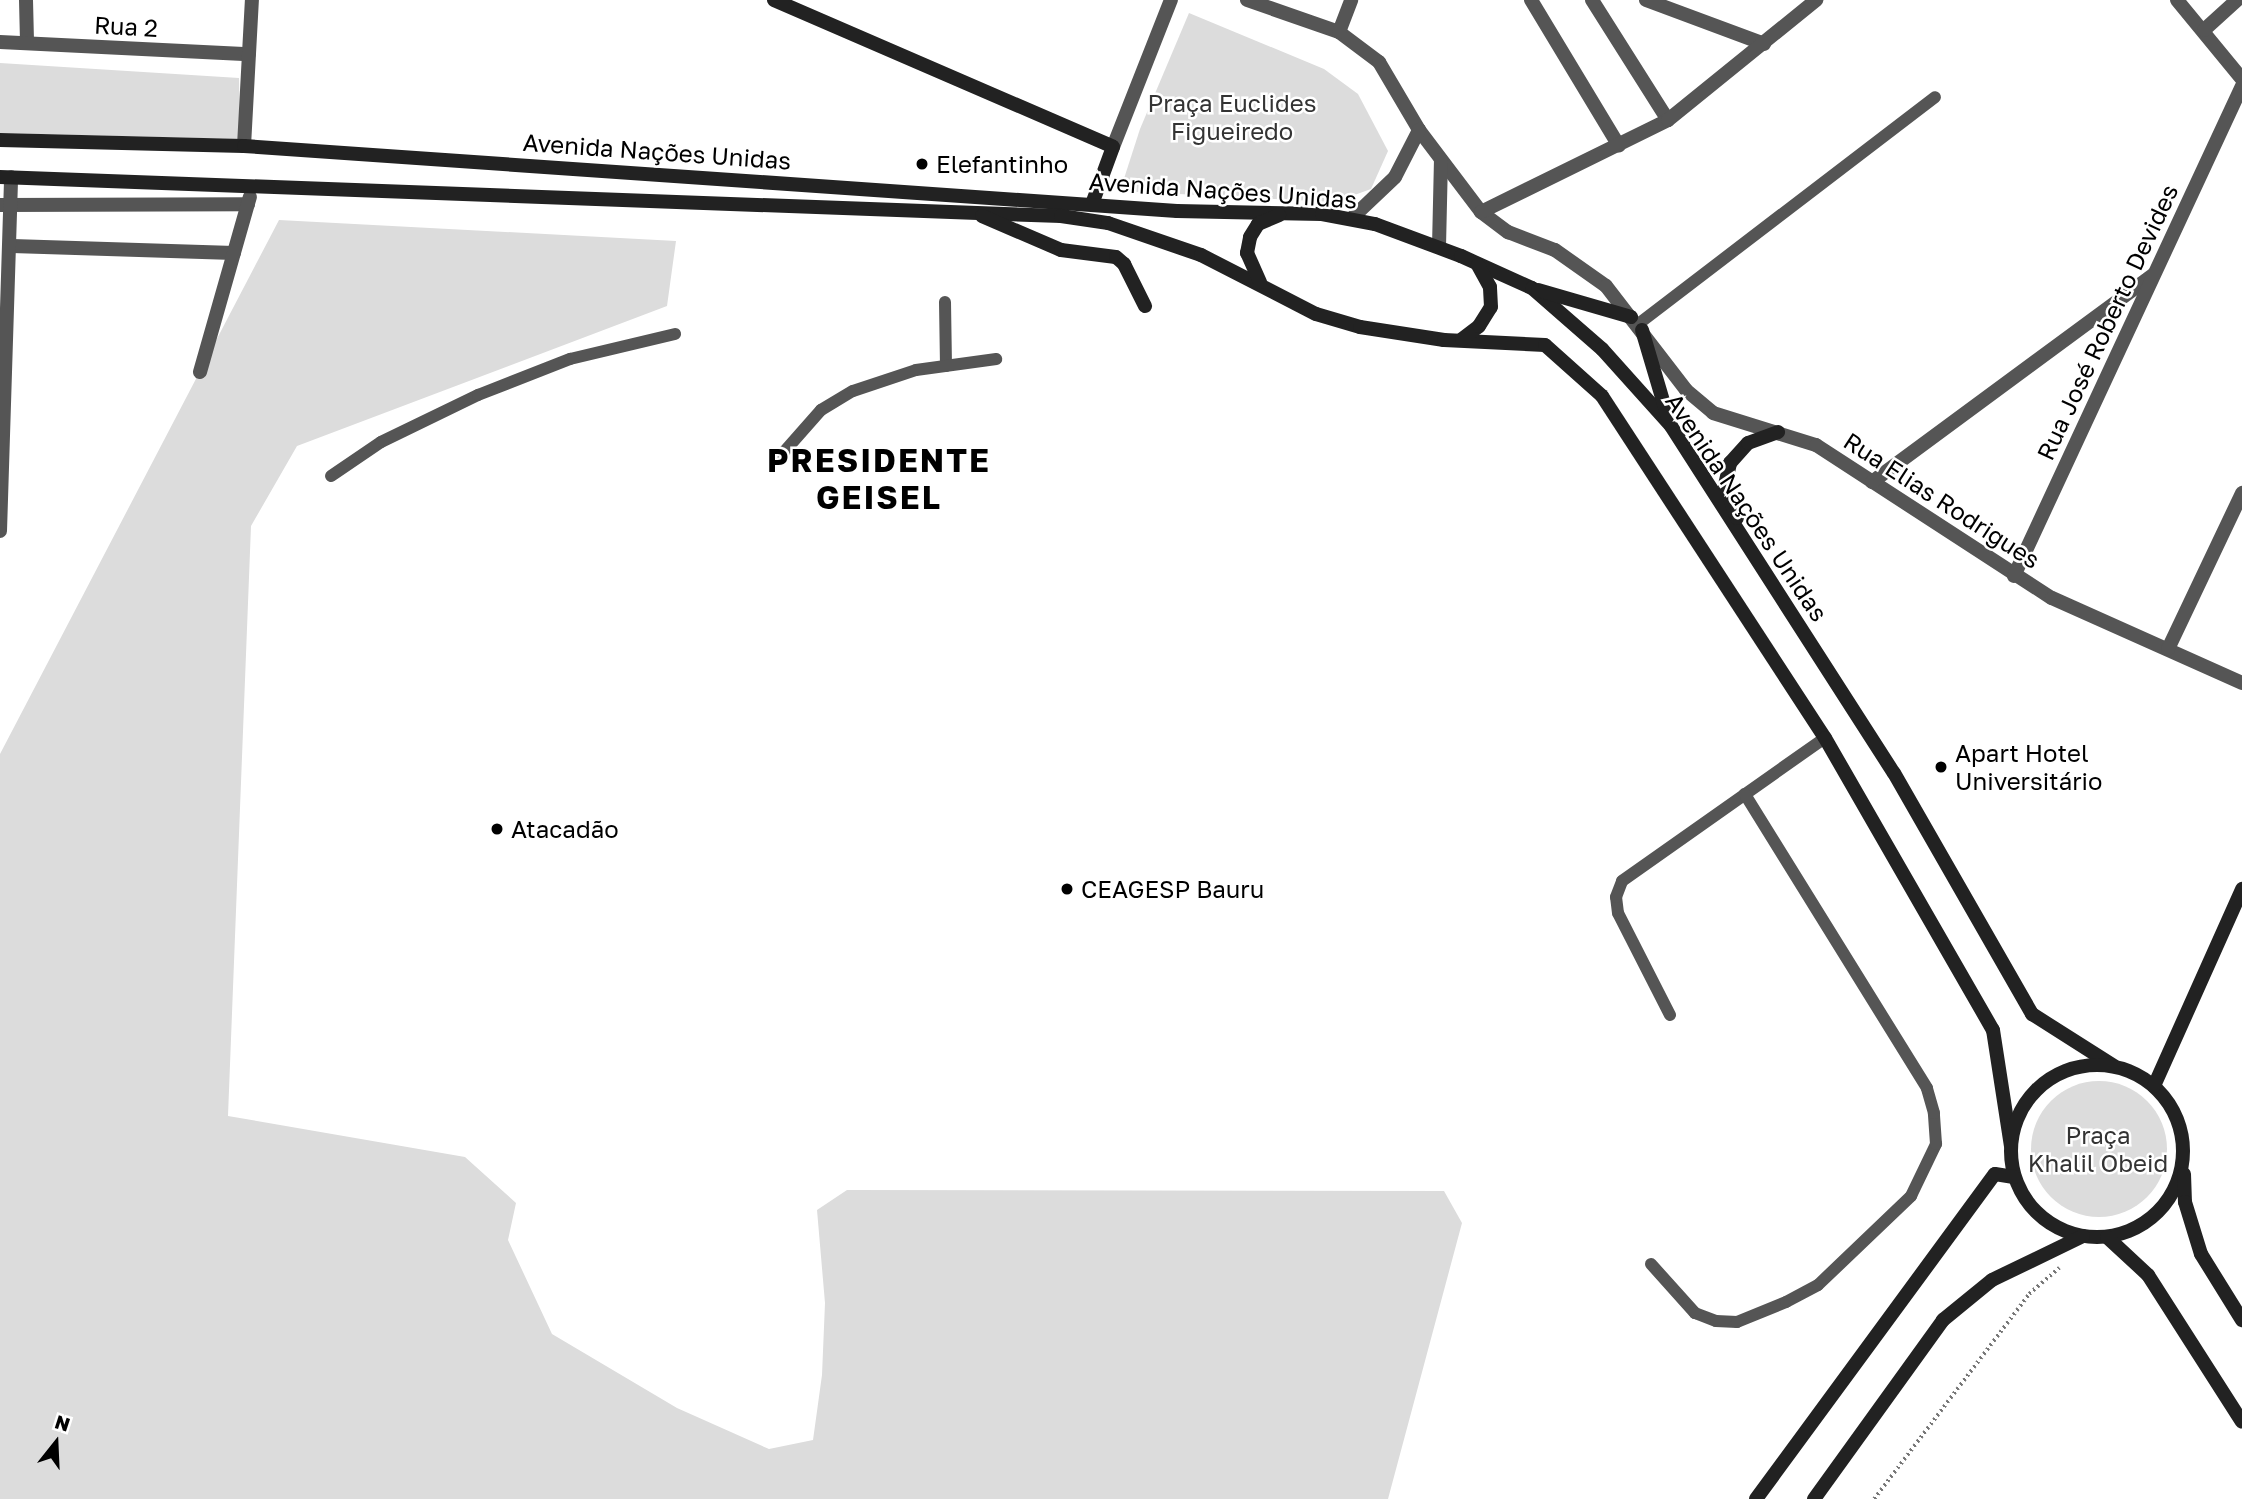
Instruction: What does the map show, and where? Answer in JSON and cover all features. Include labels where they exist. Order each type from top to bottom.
[{"type":"main road","points":[[774,0],[1113,147],[1092,204]]},
{"type":"main road","name":"Avenida Nações Unidas","points":[[0,140],[244,145],[1092,204],[1321,214],[1352,218],[1439,247],[1532,288],[1602,349],[1671,425],[1894,773],[2032,1014],[2114,1066],[2154,1086],[2178,1119],[2191,1228],[2201,1254],[2242,1320]]},
{"type":"main road","name":"Avenida Nações Unidas","points":[[6,177],[974,213],[1108,223],[1201,255],[1260,282],[1277,296],[1338,320],[1408,336],[1545,345],[1602,396],[1825,738],[1993,1030],[2014,1177],[2040,1216],[2083,1236],[2107,1237],[2153,1217],[2174,1192],[2184,1160]]},
{"type":"main road","points":[[974,213],[1060,250],[1116,257],[1124,264],[1145,306]]},
{"type":"main road","points":[[1260,282],[1247,253],[1258,224],[1279,215],[1321,214]]},
{"type":"main road","points":[[1462,339],[1479,326],[1492,307],[1490,287],[1478,265]]},
{"type":"main road","points":[[1532,288],[1637,324],[1671,425]]},
{"type":"main road","points":[[1746,542],[1725,485],[1730,463],[1748,443],[1778,432]]},
{"type":"main road","points":[[2154,1086],[2238,909],[2242,889]]},
{"type":"main road","name":"Avenida Nações Unidas","points":[[2011,1146],[2014,1125],[2035,1090],[2072,1068],[2114,1066]]},
{"type":"main road","points":[[1756,1499],[1995,1174],[2014,1177]]},
{"type":"main road","points":[[1814,1499],[1943,1320],[1992,1280],[2083,1236]]},
{"type":"main road","points":[[2107,1237],[2148,1275],[2242,1422]]},
{"type":"street","points":[[26,0],[27,42]]},
{"type":"street","points":[[244,145],[252,0]]},
{"type":"street","points":[[1113,147],[1171,0]]},
{"type":"street","name":"Rua Elias Rodrigues","points":[[1247,0],[1339,32],[1379,62],[1419,130],[1481,212],[1508,232],[1555,250],[1606,286],[1686,390],[1713,413],[1816,445],[2014,576],[2052,598],[2242,683]]},
{"type":"street","points":[[1339,32],[1351,0]]},
{"type":"street","points":[[1531,0],[1619,146]]},
{"type":"street","points":[[1592,0],[1668,120]]},
{"type":"street","points":[[1646,0],[1764,44]]},
{"type":"street","points":[[1481,212],[1668,120],[1816,0]]},
{"type":"street","points":[[2177,0],[2242,79]]},
{"type":"street","points":[[2204,30],[2237,0]]},
{"type":"street","name":"Rua 2","points":[[0,42],[249,54]]},
{"type":"street","name":"Rua José Roberto Devides","points":[[2014,576],[2242,86]]},
{"type":"street","points":[[1352,218],[1395,177],[1419,130]]},
{"type":"street","points":[[1439,247],[1441,160]]},
{"type":"street","points":[[0,531],[12,246],[6,205],[6,177]]},
{"type":"street","points":[[200,372],[253,185]]},
{"type":"street","points":[[6,205],[248,204]]},
{"type":"street","points":[[12,246],[234,253]]},
{"type":"street","points":[[1872,482],[2155,273]]},
{"type":"street","points":[[2168,649],[2242,493]]},
{"type":"lane","points":[[1637,324],[1935,97]]},
{"type":"lane","points":[[945,302],[946,366]]},
{"type":"lane","points":[[331,476],[381,442],[478,395],[570,359],[675,334]]},
{"type":"lane","points":[[776,461],[821,410],[853,391],[916,370],[996,359]]},
{"type":"lane","points":[[1670,1015],[1618,913],[1616,897],[1622,881],[1825,738]]},
{"type":"lane","points":[[1651,1264],[1695,1313],[1716,1321],[1737,1322],[1786,1302],[1818,1285],[1911,1196],[1936,1144],[1934,1113],[1927,1088],[1745,794]]},
{"type":"path","points":[[1874,1499],[2029,1294],[2067,1261]]},
{"type":"green space","name":"Praça Euclides Figueiredo","points":[[1189,13],[1324,69],[1358,94],[1388,151],[1371,189],[1335,202],[1120,191],[1140,129]]},
{"type":"green space","points":[[0,63],[239,78],[240,139],[0,133]]},
{"type":"green space","points":[[279,220],[676,241],[667,306],[297,446],[251,526],[228,1116],[465,1157],[516,1203],[508,1240],[552,1334],[677,1408],[769,1449],[813,1440],[822,1375],[825,1303],[817,1210],[847,1190],[1444,1191],[1462,1223],[1388,1499],[0,1499],[0,754]]},
{"type":"green space","name":"Praça Khalil Obeid","points":[[2099,1081],[2125,1086],[2147,1101],[2162,1123],[2167,1149],[2162,1175],[2147,1197],[2125,1212],[2099,1217],[2073,1212],[2051,1197],[2036,1175],[2031,1149],[2036,1123],[2051,1101],[2073,1086]]},
{"type":"place","name":"Elefantinho","points":[[922,164]]},
{"type":"place","name":"Apart Hotel Universitário","points":[[1941,767]]},
{"type":"place","name":"Atacadão","points":[[497,829]]},
{"type":"place","name":"CEAGESP Bauru","points":[[1067,889]]},
{"type":"district","name":"PRESIDENTE GEISEL","points":[[879,480]]}]
